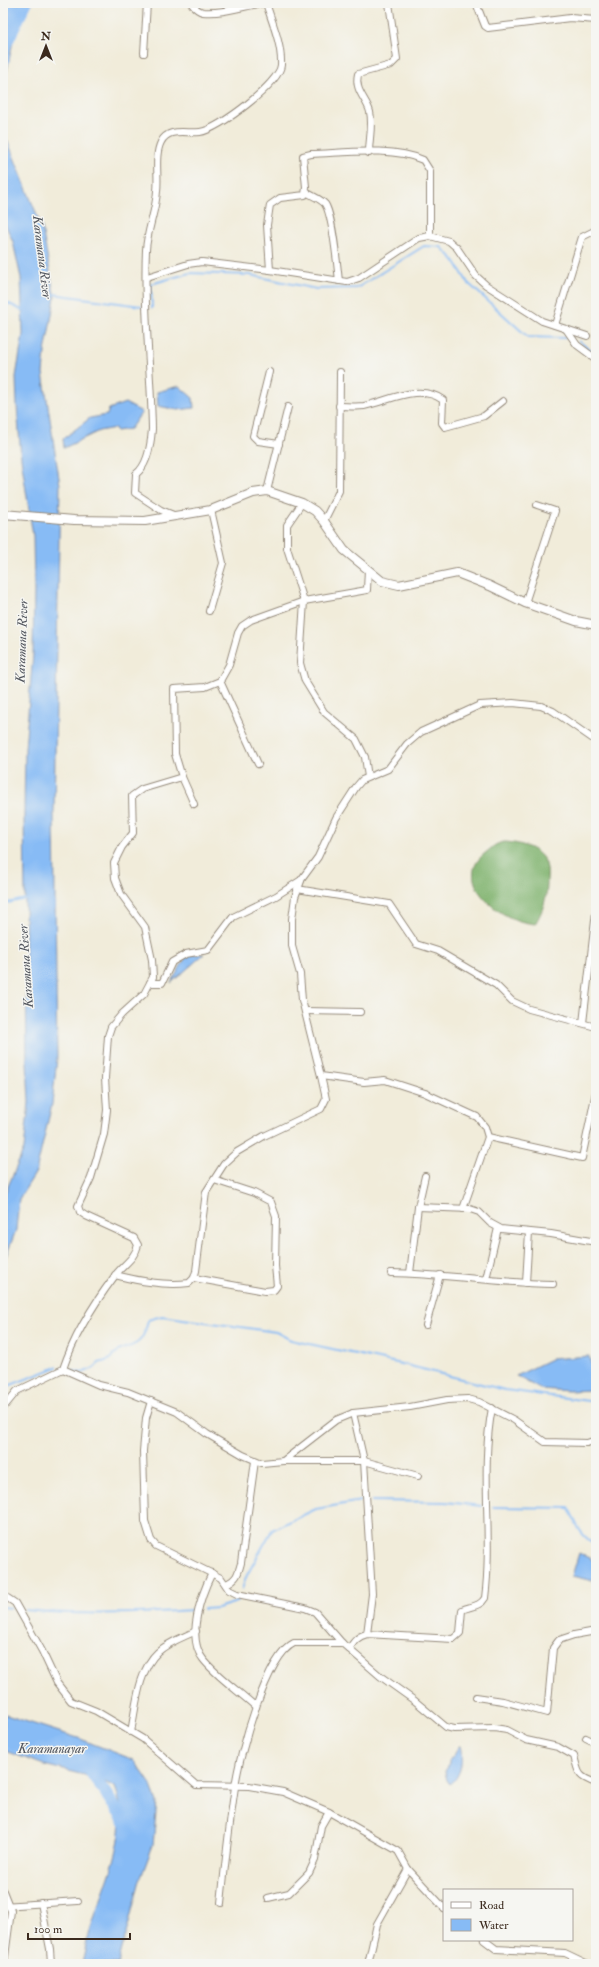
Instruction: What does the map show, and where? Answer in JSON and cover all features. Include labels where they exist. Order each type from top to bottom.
[{"type":"main road","points":[[4,516],[74,520],[145,521],[211,510],[253,493],[267,491],[302,503],[315,511],[324,521],[344,550],[382,581],[398,585],[457,573],[490,586],[525,603],[576,621],[596,625]]},
{"type":"street","points":[[144,52],[147,3]]},
{"type":"street","points":[[177,516],[161,510],[135,493],[136,474],[141,470],[149,447],[152,429],[146,290],[147,236],[157,191],[160,144],[165,138],[173,133],[199,132],[212,129],[263,90],[277,75],[281,66],[281,53],[265,3],[220,11],[204,12],[198,10],[191,3]]},
{"type":"street","points":[[369,153],[370,113],[361,97],[357,77],[361,72],[391,65],[397,59],[390,3]]},
{"type":"street","points":[[476,3],[485,26],[488,28],[570,18],[596,20]]},
{"type":"street","points":[[306,192],[303,156],[311,154],[369,153],[416,157],[427,164],[430,171],[430,236]]},
{"type":"street","points":[[270,270],[267,225],[270,205],[280,198],[305,195],[306,192]]},
{"type":"street","points":[[306,192],[323,202],[326,207],[331,223],[340,280]]},
{"type":"street","points":[[555,325],[582,237],[596,230]]},
{"type":"street","points":[[147,277],[188,264],[202,262],[270,270],[347,282],[359,278],[414,241],[430,236],[449,241],[457,248],[472,271],[486,285],[542,321],[587,336]]},
{"type":"street","points":[[566,329],[577,345],[596,359]]},
{"type":"street","points":[[269,372],[253,436],[258,441],[279,444]]},
{"type":"street","points":[[324,521],[339,491],[340,372]]},
{"type":"street","points":[[339,406],[363,406],[404,394],[431,394],[443,400],[442,423],[446,427],[484,416],[503,401]]},
{"type":"street","points":[[267,491],[288,407]]},
{"type":"street","points":[[302,503],[287,525],[287,548],[304,601],[300,663],[305,681],[324,712],[356,740],[365,757],[368,777]]},
{"type":"street","points":[[525,603],[556,512],[537,505]]},
{"type":"street","points":[[209,611],[223,563],[211,510]]},
{"type":"street","points":[[194,804],[182,777],[175,754],[174,689],[205,687],[220,681],[229,665],[238,633],[242,626],[251,620],[304,601],[367,590],[368,569]]},
{"type":"street","points":[[220,681],[258,764]]},
{"type":"street","points":[[114,1275],[146,1282],[178,1285],[189,1283],[194,1278],[206,1192],[224,1164],[237,1152],[264,1136],[321,1108],[326,1099],[302,1000],[300,974],[292,946],[292,918],[297,889],[301,880],[318,857],[336,818],[346,800],[356,787],[368,777],[388,769],[407,744],[421,732],[480,705],[513,703],[541,706],[553,711],[596,741]]},
{"type":"street","points":[[3,1408],[17,1392],[63,1369],[74,1339],[114,1275],[135,1254],[138,1243],[134,1238],[86,1216],[80,1212],[78,1206],[91,1178],[104,1134],[107,1110],[105,1078],[108,1036],[111,1027],[144,994],[153,977],[152,960],[145,927],[121,894],[115,878],[114,863],[122,847],[133,833],[134,824],[131,807],[132,796],[142,788],[182,777]]},
{"type":"street","points":[[150,983],[162,983],[172,962],[186,954],[208,950],[233,917],[276,896],[301,880]]},
{"type":"street","points":[[297,889],[389,904],[416,944],[438,951],[496,985],[512,1001],[529,1009],[596,1027]]},
{"type":"street","points":[[583,1023],[596,912]]},
{"type":"street","points":[[305,1012],[360,1012]]},
{"type":"street","points":[[321,1076],[364,1082],[385,1080],[425,1093],[477,1117],[485,1127],[488,1136],[463,1209]]},
{"type":"street","points":[[488,1136],[582,1158],[596,1092]]},
{"type":"street","points":[[410,1273],[418,1207],[425,1176]]},
{"type":"street","points":[[194,1278],[265,1291],[274,1290],[277,1286],[275,1266],[276,1216],[271,1202],[254,1193],[214,1180]]},
{"type":"street","points":[[418,1207],[463,1209],[479,1212],[490,1223],[498,1228],[596,1242]]},
{"type":"street","points":[[486,1279],[498,1228]]},
{"type":"street","points":[[526,1283],[529,1232]]},
{"type":"street","points":[[391,1273],[440,1275],[553,1284]]},
{"type":"street","points":[[426,1325],[440,1275]]},
{"type":"street","points":[[63,1369],[99,1385],[128,1392],[177,1412],[208,1434],[255,1461],[262,1463],[283,1461],[364,1461],[418,1476]]},
{"type":"street","points":[[283,1461],[336,1420],[353,1413],[410,1407],[448,1400],[480,1402],[514,1420],[545,1442],[587,1443],[596,1440]]},
{"type":"street","points":[[151,1401],[146,1418],[143,1451],[143,1490],[148,1533],[156,1546],[212,1573],[226,1584],[229,1590],[237,1594],[268,1599],[315,1612],[342,1643],[380,1676],[415,1701],[446,1727],[454,1729],[494,1728],[507,1730],[526,1740],[558,1747],[574,1756],[577,1772],[581,1778],[596,1783]]},
{"type":"street","points":[[349,1649],[354,1641],[367,1634],[452,1639],[460,1633],[462,1610],[482,1603],[485,1598],[487,1438],[492,1408]]},
{"type":"street","points":[[353,1413],[364,1461],[372,1594],[367,1634]]},
{"type":"street","points":[[226,1584],[238,1576],[255,1461]]},
{"type":"street","points":[[212,1573],[198,1608],[196,1631],[198,1648],[202,1659],[256,1707]]},
{"type":"street","points":[[3,1595],[15,1604],[42,1651],[57,1683],[71,1701],[96,1711],[143,1739],[196,1785],[249,1786],[283,1792],[329,1812],[398,1851],[408,1869],[443,1907]]},
{"type":"street","points":[[131,1732],[137,1697],[151,1659],[159,1650],[196,1631]]},
{"type":"street","points":[[476,1697],[503,1701],[547,1713],[553,1648],[559,1640],[574,1635],[596,1631]]},
{"type":"street","points":[[221,1903],[235,1786],[256,1707],[273,1666],[287,1646],[294,1643],[342,1643]]},
{"type":"street","points":[[586,1738],[596,1742]]},
{"type":"street","points":[[268,1898],[289,1893],[309,1873],[315,1860],[321,1826],[329,1812]]},
{"type":"street","points":[[368,1964],[377,1924],[408,1869]]},
{"type":"street","points":[[3,1891],[6,1905],[11,1911],[4,1964]]},
{"type":"street","points":[[6,1905],[78,1901]]},
{"type":"street","points":[[41,1903],[50,1949],[51,1964]]},
{"type":"street","points":[[485,1941],[496,1949],[565,1953],[588,1964]]},
{"type":"green space","points":[[505,842],[529,847],[539,854],[546,864],[547,889],[542,909],[535,924],[517,920],[505,915],[487,901],[475,883],[474,873],[476,863],[494,846]]},
{"type":"water","points":[[3,3],[21,3],[3,89]]},
{"type":"water","points":[[3,89],[4,132],[42,228],[55,298],[45,352],[43,373],[60,485],[54,812],[57,1059],[52,1104],[36,1172],[19,1199],[16,1230],[3,1264],[3,1198],[24,1149],[29,1102],[27,1062],[24,814],[25,748],[33,654],[34,589],[33,536],[21,458],[17,406],[16,377],[23,334],[21,278],[13,242],[3,219]]},
{"type":"water","points":[[179,386],[193,398],[194,408],[178,410],[158,406],[157,392]]},
{"type":"water","points":[[125,403],[142,412],[130,429],[116,431],[115,428],[99,431],[64,448],[63,439],[90,418],[107,415],[109,409]]},
{"type":"water","points":[[204,954],[171,983],[187,955]]},
{"type":"water","points":[[589,1356],[595,1378],[595,1390],[569,1391],[540,1389],[516,1376],[551,1359]]},
{"type":"water","points":[[579,1553],[593,1560],[596,1572],[593,1581],[572,1576]]},
{"type":"water","name":"Karamanayar","points":[[3,1714],[78,1738],[134,1760],[150,1783],[157,1802],[153,1845],[140,1880],[118,1964],[82,1964],[89,1934],[108,1880],[119,1842],[121,1823],[120,1805],[115,1787],[96,1778],[44,1765],[3,1750]]},
{"type":"water","points":[[460,1745],[461,1766],[454,1781],[450,1784],[447,1780],[445,1771],[450,1764],[450,1759],[453,1757]]},
{"type":"waterway","name":"Karamana River","points":[[3,61],[4,48],[26,3]]},
{"type":"waterway","points":[[152,308],[151,284],[190,273],[250,275],[316,289],[357,288],[424,246],[441,247],[454,260],[468,283],[528,337],[565,338]]},
{"type":"waterway","points":[[53,294],[141,306]]},
{"type":"waterway","points":[[3,301],[24,311]]},
{"type":"waterway","points":[[579,341],[591,351],[595,351]]},
{"type":"waterway","points":[[3,904],[26,899]]},
{"type":"waterway","points":[[74,1371],[82,1373],[94,1368],[99,1363],[109,1360],[115,1353],[137,1343],[145,1331],[148,1320],[162,1316],[276,1332],[291,1340],[406,1365],[505,1390],[596,1402]]},
{"type":"waterway","points":[[3,1388],[57,1367]]},
{"type":"waterway","points":[[242,1589],[247,1575],[272,1530],[316,1509],[361,1501]]},
{"type":"waterway","points":[[372,1501],[445,1502],[482,1506]]},
{"type":"waterway","points":[[493,1507],[569,1508],[582,1533],[586,1538],[596,1544]]},
{"type":"waterway","points":[[204,1609],[217,1608],[237,1602],[238,1600]]},
{"type":"waterway","points":[[3,1607],[11,1608]]},
{"type":"waterway","points":[[25,1610],[108,1614],[192,1610]]},
{"type":"waterway","name":"Karamana River","points":[[86,1765],[130,1829]]}]
